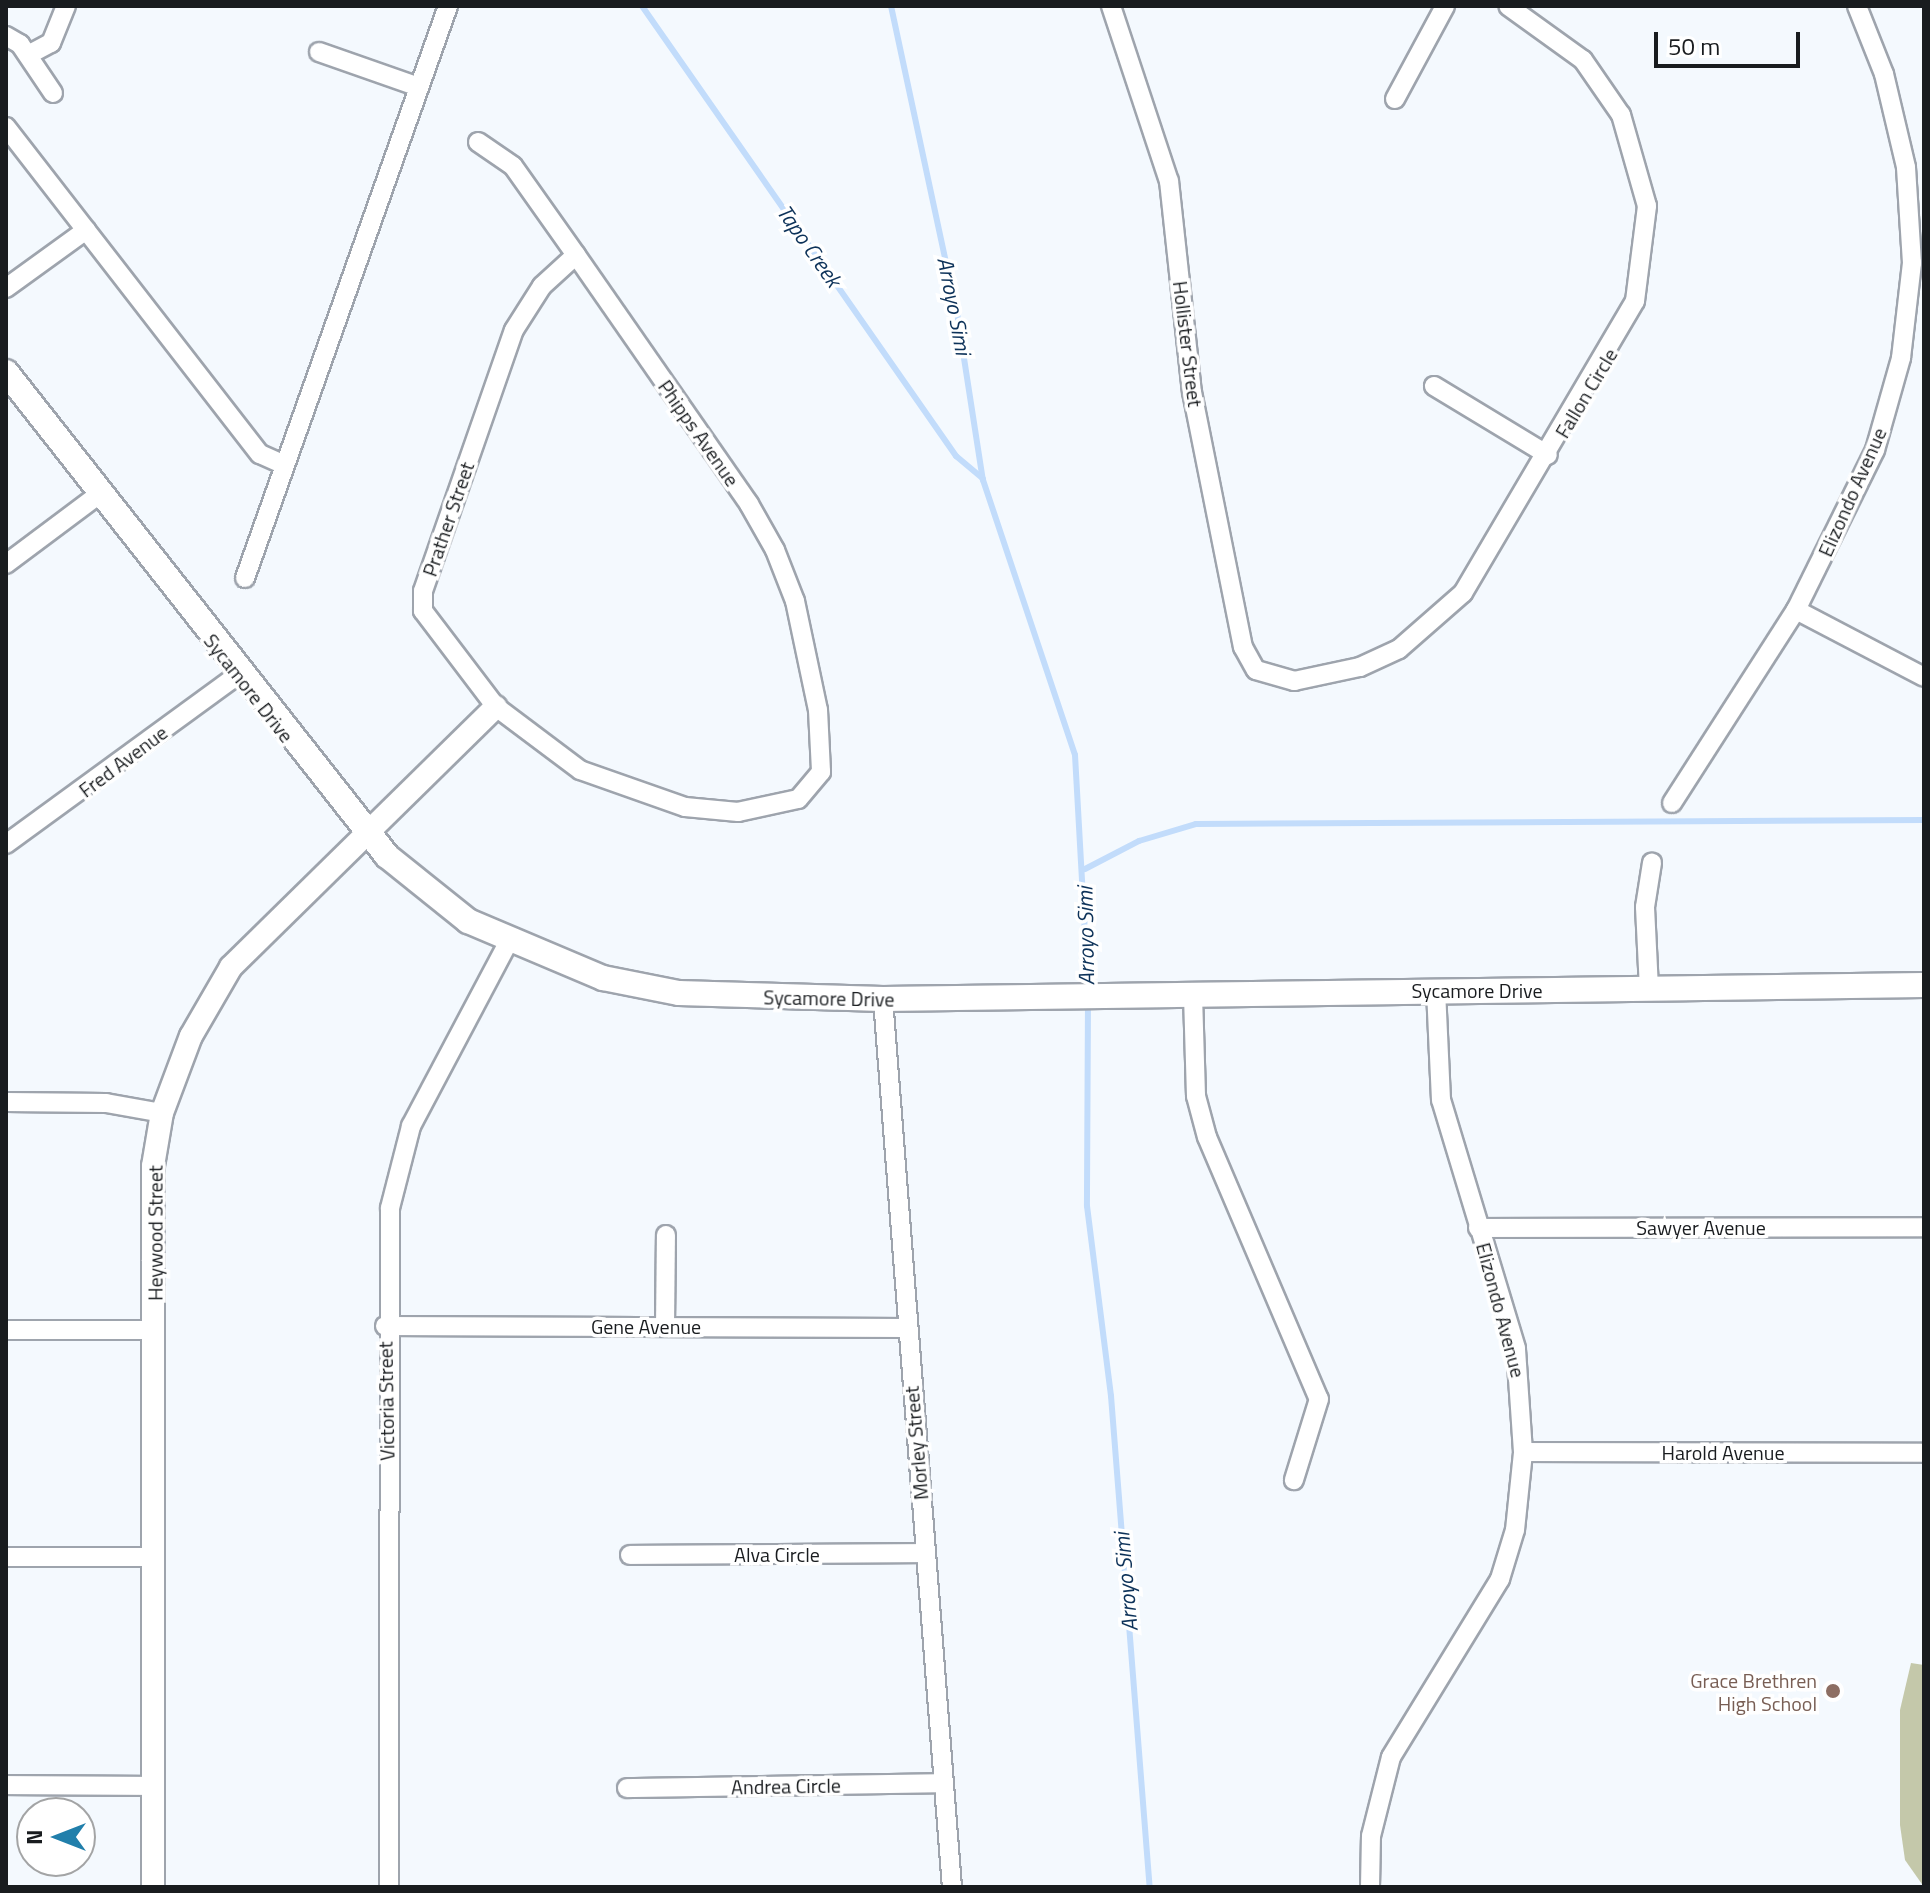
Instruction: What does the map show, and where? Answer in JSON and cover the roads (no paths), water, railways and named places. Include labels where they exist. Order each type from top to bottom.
[{"type":"main road","name":"Sycamore Drive","points":[[6,372],[238,675],[367,835],[420,887],[508,943],[603,978],[679,993],[883,999],[1924,985]]},
{"type":"street","points":[[28,55],[51,43],[66,6]]},
{"type":"street","points":[[245,578],[448,6]]},
{"type":"street","name":"Hollister Street","points":[[1111,6],[1169,181],[1192,392],[1243,647],[1268,677]]},
{"type":"street","points":[[1395,99],[1445,6]]},
{"type":"street","name":"Fallon Circle","points":[[1268,677],[1319,678],[1360,667],[1433,624],[1463,593],[1548,455],[1635,301],[1647,206],[1635,147],[1603,84],[1539,23],[1508,6]]},
{"type":"street","name":"Elizondo Avenue","points":[[1672,803],[1796,610],[1875,450],[1908,310],[1906,167],[1884,74],[1857,6]]},
{"type":"street","points":[[6,36],[28,55],[53,93]]},
{"type":"street","points":[[319,52],[419,87]]},
{"type":"street","points":[[6,127],[260,454],[285,465]]},
{"type":"street","name":"Phipps Avenue","points":[[478,142],[513,166],[775,550],[812,671],[821,772]]},
{"type":"street","points":[[6,288],[86,230]]},
{"type":"street","name":"Prather Street","points":[[576,255],[542,286],[514,330],[423,591],[428,624],[496,707],[580,770],[685,807],[738,812],[785,804],[811,790],[821,772]]},
{"type":"street","points":[[1434,386],[1548,455]]},
{"type":"street","points":[[6,564],[101,493]]},
{"type":"street","points":[[1796,610],[1924,677]]},
{"type":"street","name":"Fred Avenue","points":[[6,844],[238,675]]},
{"type":"street","name":"Heywood Street","points":[[153,1887],[153,1166],[162,1113],[191,1036],[231,967],[496,707]]},
{"type":"street","points":[[1649,989],[1645,907],[1652,863]]},
{"type":"street","name":"Victoria Street","points":[[389,1887],[385,1326],[400,1155],[508,943]]},
{"type":"street","name":"Elizondo Avenue","points":[[1370,1887],[1371,1836],[1391,1757],[1500,1579],[1515,1530],[1523,1452],[1516,1348],[1441,1100],[1436,990]]},
{"type":"street","points":[[1193,995],[1202,1120],[1319,1399],[1294,1480]]},
{"type":"street","name":"Morley Street","points":[[883,999],[952,1887]]},
{"type":"street","points":[[6,1102],[106,1103],[162,1113]]},
{"type":"street","name":"Sawyer Avenue","points":[[1478,1228],[1924,1227]]},
{"type":"street","points":[[665,1326],[666,1235]]},
{"type":"street","name":"Gene Avenue","points":[[385,1326],[907,1328]]},
{"type":"street","points":[[6,1330],[155,1330]]},
{"type":"street","name":"Harold Avenue","points":[[1523,1452],[1924,1453]]},
{"type":"street","name":"Alva Circle","points":[[630,1555],[925,1553]]},
{"type":"street","points":[[6,1557],[155,1557]]},
{"type":"street","name":"Andrea Circle","points":[[627,1788],[944,1783]]},
{"type":"street","points":[[6,1785],[152,1786]]},
{"type":"waterway","name":"Tapo Creek","points":[[642,6],[956,456],[983,479]]},
{"type":"waterway","name":"Arroyo Simi","points":[[891,6],[957,313],[983,480],[1075,755],[1088,990]]},
{"type":"waterway","points":[[1085,869],[1139,841],[1196,824],[1924,820]]},
{"type":"waterway","name":"Arroyo Simi","points":[[1088,1001],[1087,1206],[1111,1396],[1150,1887]]},
{"type":"place","name":"Grace Brethren High School","points":[[1833,1691]]}]
